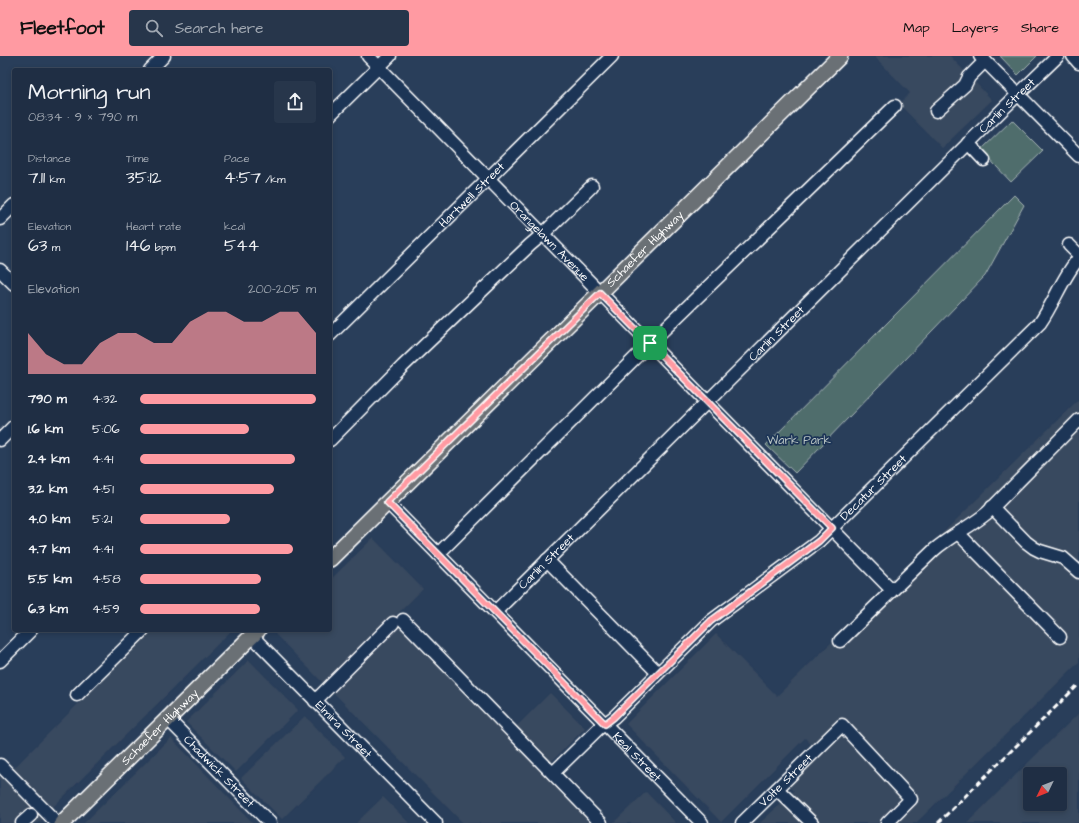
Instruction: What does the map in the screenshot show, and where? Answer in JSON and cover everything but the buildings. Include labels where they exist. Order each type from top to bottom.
[{"type":"main road","name":"Schaefer Highway","points":[[332,557],[840,56]]},
{"type":"main road","name":"Schaefer Highway","points":[[62,823],[255,633]]},
{"type":"street","points":[[152,68],[164,56]]},
{"type":"street","name":"Orangelawn Avenue","points":[[368,56],[888,586]]},
{"type":"street","points":[[332,113],[390,56]]},
{"type":"street","name":"Hartwell Street","points":[[332,333],[612,56]]},
{"type":"street","name":"Carlin Street","points":[[495,612],[968,143],[1058,56]]},
{"type":"street","points":[[1073,56],[1079,62]]},
{"type":"street","points":[[936,111],[964,85],[982,59],[1079,156]]},
{"type":"street","points":[[438,554],[650,343],[895,106]]},
{"type":"street","points":[[968,143],[984,160]]},
{"type":"street","points":[[332,438],[403,366],[592,186]]},
{"type":"street","points":[[0,219],[12,207]]},
{"type":"street","points":[[1069,245],[1079,256]]},
{"type":"street","name":"Decatur Street","points":[[552,773],[605,724],[711,621],[819,541],[1040,323],[1079,256]]},
{"type":"street","points":[[0,270],[12,282]]},
{"type":"street","points":[[840,641],[934,550],[946,540],[979,520],[1079,420]]},
{"type":"street","points":[[0,440],[12,428]]},
{"type":"street","name":"Keal Street","points":[[387,502],[702,823]]},
{"type":"street","points":[[992,507],[1026,542],[1034,548],[1063,558],[1079,572]]},
{"type":"street","points":[[958,533],[1060,637]]},
{"type":"street","points":[[547,560],[658,673]]},
{"type":"street","points":[[316,701],[398,622],[602,823]]},
{"type":"street","points":[[0,661],[30,632]]},
{"type":"street","points":[[77,695],[141,632]]},
{"type":"street","name":"Elmira Street","points":[[255,633],[316,701],[436,823]]},
{"type":"street","name":"Chadwick Street","points":[[168,719],[270,823]]},
{"type":"street","name":"Volte Street","points":[[742,823],[842,725],[911,799],[887,823]]},
{"type":"street","points":[[0,765],[56,823]]},
{"type":"street","points":[[777,789],[812,823]]},
{"type":"shaded area","points":[[874,56],[950,56],[992,100],[942,148],[899,104],[910,93]]},
{"type":"shaded area","points":[[1079,399],[1079,662],[916,823],[760,823],[794,791],[789,786],[821,755],[805,738],[721,822],[626,724],[716,634],[777,696]]},
{"type":"shaded area","points":[[373,538],[423,589],[325,685],[275,634],[277,632],[332,632],[332,578]]},
{"type":"shaded area","points":[[398,622],[596,823],[463,823],[330,689]]},
{"type":"shaded area","points":[[150,632],[230,632],[50,810],[11,771]]},
{"type":"shaded area","points":[[249,660],[298,710],[236,772],[186,722]]},
{"type":"shaded area","points":[[550,693],[585,728],[547,766],[512,731]]},
{"type":"shaded area","points":[[1079,713],[1079,823],[967,823],[1023,768],[1023,811],[1067,811],[1067,767],[1024,767]]},
{"type":"shaded area","points":[[305,716],[345,757],[282,819],[241,778]]},
{"type":"shaded area","points":[[171,738],[253,823],[84,823]]},
{"type":"shaded area","points":[[0,772],[45,817],[38,823],[0,823]]},
{"type":"shaded area","points":[[646,792],[676,823],[613,823]]},
{"type":"shaded area","points":[[383,797],[409,823],[356,823]]},
{"type":"green space","points":[[1000,56],[1037,56],[1018,75]]},
{"type":"green space","points":[[1012,120],[1043,151],[1011,182],[981,150]]},
{"type":"green space","name":"Wark Park","points":[[1014,195],[1024,205],[985,276],[795,473],[766,445]]},
{"type":"railway","points":[[938,823],[1079,684]]},
{"type":"route","points":[[600,293],[650,343],[832,528],[819,541],[711,621],[614,717],[605,724],[387,502],[600,293]]}]
